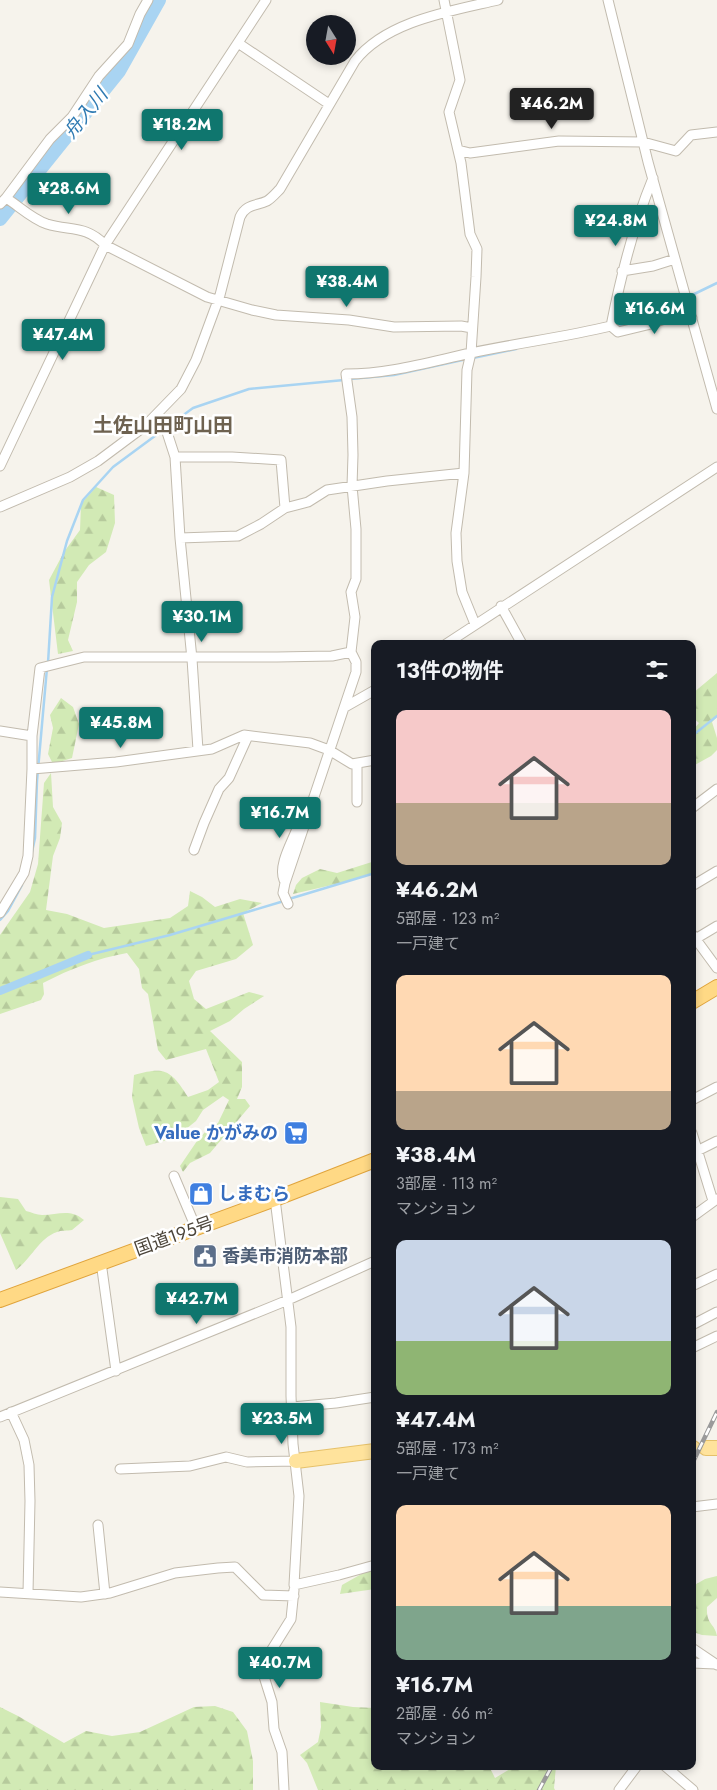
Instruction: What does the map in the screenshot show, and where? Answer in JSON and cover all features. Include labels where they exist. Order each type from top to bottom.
[{"type":"highway","points":[[696,1000],[717,987]]},
{"type":"highway","name":"国道195号","points":[[0,1300],[275,1199],[371,1162]]},
{"type":"main road","points":[[296,1461],[371,1452]]},
{"type":"street","points":[[148,0],[128,44],[99,76],[72,117],[50,138],[8,202],[47,224],[79,229],[98,238],[105,245],[207,297],[252,310],[276,315],[349,320],[394,327],[461,326],[472,328]]},
{"type":"street","points":[[0,466],[105,245],[266,0]]},
{"type":"street","points":[[444,0],[460,80],[450,112],[462,163],[470,234],[476,249],[471,353],[466,384],[464,473],[456,533],[457,561],[462,592],[475,624]]},
{"type":"street","points":[[0,507],[70,477],[98,461],[156,416],[181,390],[196,360],[218,300],[243,211],[249,206],[269,200],[280,189],[354,61],[363,50],[394,30],[447,12],[498,0]]},
{"type":"street","points":[[608,0],[643,142],[717,409]]},
{"type":"street","points":[[238,43],[329,104]]},
{"type":"street","points":[[458,150],[470,153],[559,141],[643,142],[676,150],[691,135],[717,132]]},
{"type":"street","points":[[614,329],[622,271],[641,207],[653,178]]},
{"type":"street","points":[[622,271],[653,266],[675,259]]},
{"type":"street","points":[[288,904],[283,893],[285,883],[356,672],[356,662],[351,652],[355,617],[351,592],[356,579],[356,529],[352,486],[354,455],[352,417],[346,374],[368,374],[398,370],[471,353],[567,336],[647,325],[679,314],[692,318]]},
{"type":"street","points":[[156,416],[164,423],[175,457],[198,750]]},
{"type":"street","points":[[175,457],[232,457],[281,460],[285,508]]},
{"type":"street","points":[[452,640],[501,606],[717,467]]},
{"type":"street","points":[[180,538],[238,536],[285,508],[308,502],[327,490],[464,473]]},
{"type":"street","points":[[501,606],[520,640]]},
{"type":"street","points":[[0,913],[24,873],[28,856],[34,769],[32,736],[40,668],[84,657],[332,656],[351,652]]},
{"type":"street","points":[[345,707],[371,692]]},
{"type":"street","points":[[0,731],[32,736]]},
{"type":"street","points":[[34,769],[116,762],[212,749],[244,735],[310,743],[329,750],[352,764],[371,761]]},
{"type":"street","points":[[194,850],[219,789],[229,778],[248,736]]},
{"type":"street","points":[[357,764],[357,802]]},
{"type":"street","points":[[696,805],[717,789]]},
{"type":"street","points":[[696,884],[717,871]]},
{"type":"street","points":[[696,937],[717,926]]},
{"type":"street","points":[[696,941],[717,968]]},
{"type":"street","points":[[696,1098],[717,1087]]},
{"type":"street","points":[[696,1152],[717,1141]]},
{"type":"street","points":[[696,1154],[715,1200],[696,1215]]},
{"type":"street","points":[[174,1176],[196,1228]]},
{"type":"street","points":[[275,1199],[291,1327],[292,1407],[298,1496],[294,1596],[291,1619],[261,1667],[272,1702],[274,1729],[282,1752],[284,1790]]},
{"type":"street","points":[[102,1262],[116,1371]]},
{"type":"street","points":[[0,1417],[288,1300],[371,1263]]},
{"type":"street","points":[[696,1284],[717,1274]]},
{"type":"street","points":[[696,1323],[717,1312]]},
{"type":"street","points":[[696,1346],[717,1336]]},
{"type":"street","points":[[292,1407],[336,1404],[371,1398]]},
{"type":"street","points":[[11,1412],[24,1440],[29,1465],[28,1593]]},
{"type":"street","points":[[120,1469],[190,1466],[226,1457],[247,1462],[296,1461]]},
{"type":"street","points":[[696,1507],[717,1504]]},
{"type":"street","points":[[98,1525],[105,1594]]},
{"type":"street","points":[[294,1585],[371,1566]]},
{"type":"street","points":[[0,1592],[81,1597],[105,1594],[174,1573],[235,1567],[263,1596],[294,1596]]},
{"type":"street","points":[[696,1651],[717,1665]]},
{"type":"street","points":[[696,1663],[717,1665]]},
{"type":"street","points":[[620,1790],[633,1770]]},
{"type":"street","points":[[670,1770],[693,1790]]},
{"type":"green space","points":[[96,487],[114,495],[115,523],[106,552],[89,565],[77,582],[77,602],[68,640],[73,651],[58,654],[49,580],[64,552],[80,530],[81,504]]},
{"type":"green space","points":[[717,673],[717,717],[712,722],[717,738],[717,750],[711,756],[696,764],[696,726],[699,723],[696,720],[696,690]]},
{"type":"green space","points":[[61,698],[73,707],[79,724],[72,758],[53,764],[48,754],[53,728],[50,715]]},
{"type":"green space","points":[[51,773],[53,807],[62,823],[60,838],[53,856],[46,910],[67,914],[104,928],[170,918],[188,906],[190,891],[215,907],[240,899],[262,903],[243,913],[253,945],[236,959],[196,971],[189,981],[194,999],[206,1009],[249,992],[264,996],[230,1021],[210,1031],[242,1062],[242,1087],[237,1099],[245,1099],[250,1106],[210,1153],[190,1163],[183,1172],[180,1166],[197,1141],[206,1131],[218,1123],[229,1100],[223,1096],[203,1110],[196,1121],[186,1129],[185,1135],[146,1146],[139,1128],[132,1097],[134,1075],[153,1071],[166,1072],[177,1081],[188,1097],[208,1090],[219,1082],[206,1049],[166,1060],[158,1050],[148,994],[142,988],[139,969],[127,953],[95,961],[53,978],[43,983],[44,994],[41,1000],[0,1014],[0,935],[30,892],[38,864],[44,783]]},
{"type":"green space","points":[[371,862],[371,873],[349,881],[293,894],[296,885],[302,878],[320,869],[337,873]]},
{"type":"green space","points":[[0,1197],[18,1199],[26,1211],[36,1214],[69,1213],[79,1216],[84,1220],[72,1230],[59,1231],[45,1239],[16,1270],[0,1233]]},
{"type":"green space","points":[[371,1570],[371,1590],[340,1594],[342,1585]]},
{"type":"green space","points":[[717,1576],[717,1598],[707,1607],[707,1613],[717,1636],[696,1633],[696,1584],[705,1579]]},
{"type":"green space","points":[[320,1702],[371,1708],[371,1770],[491,1770],[495,1778],[508,1770],[556,1770],[555,1790],[318,1790],[307,1763],[300,1755],[318,1742],[321,1727]]},
{"type":"green space","points":[[215,1706],[233,1712],[247,1731],[253,1761],[253,1790],[0,1790],[0,1707],[64,1743],[86,1731],[112,1736],[140,1732],[194,1707]]},
{"type":"waterway","name":"舟入川","points":[[0,219],[119,71],[159,0]]},
{"type":"waterway","points":[[688,297],[717,283]]},
{"type":"waterway","points":[[617,327],[634,323],[683,300]]},
{"type":"waterway","points":[[473,358],[516,349]]},
{"type":"waterway","points":[[350,379],[394,375],[467,359]]},
{"type":"waterway","points":[[167,427],[193,408],[249,389],[344,380]]},
{"type":"waterway","points":[[48,663],[52,597],[67,541],[83,500],[113,467],[163,430]]},
{"type":"waterway","points":[[32,852],[35,838],[37,781],[47,668]]},
{"type":"waterway","points":[[696,733],[717,716]]},
{"type":"waterway","points":[[289,899],[371,874]]},
{"type":"waterway","points":[[0,920],[8,911],[22,885]]},
{"type":"waterway","points":[[88,955],[170,935],[284,901]]},
{"type":"waterway","points":[[0,991],[88,955]]},
{"type":"railway","points":[[696,1456],[717,1412]]},
{"type":"railway","points":[[539,1790],[550,1770]]},
{"type":"place","name":"Value かがみの","points":[[296,1133]]},
{"type":"place","name":"しまむら","points":[[201,1194]]},
{"type":"place","name":"香美市消防本部","points":[[205,1256]]},
{"type":"district","name":"土佐山田町山田","points":[[163,425]]}]
